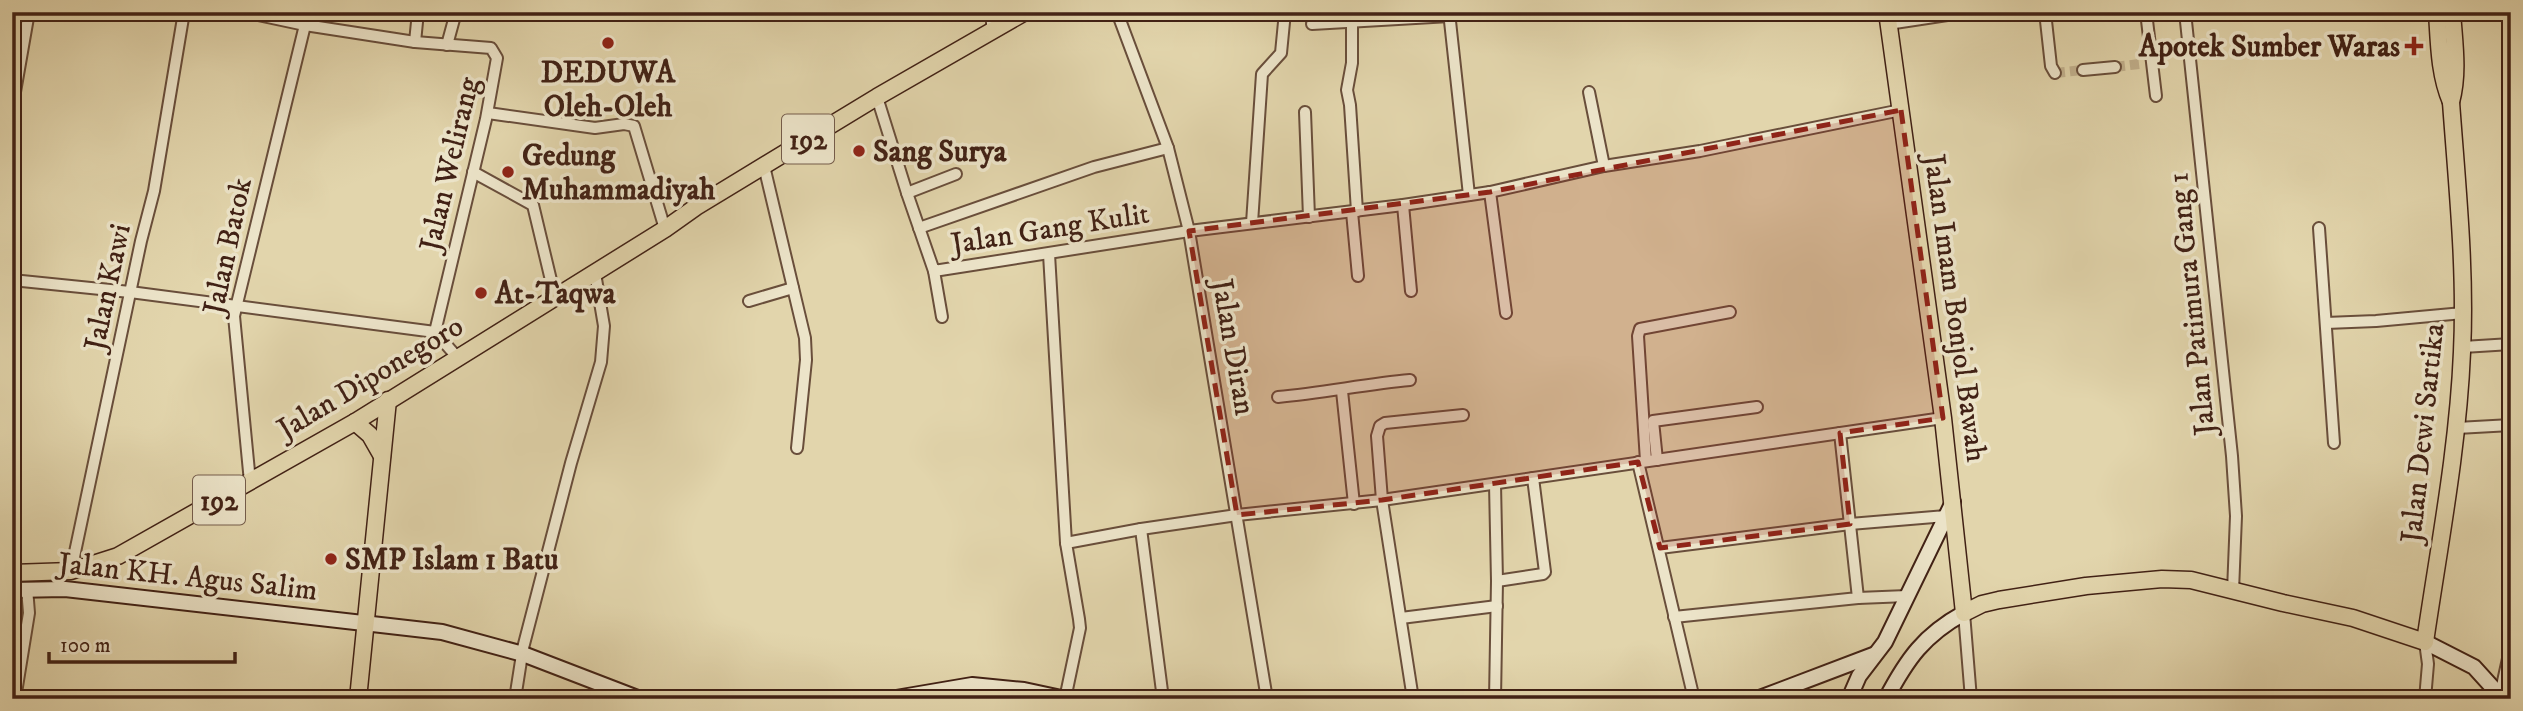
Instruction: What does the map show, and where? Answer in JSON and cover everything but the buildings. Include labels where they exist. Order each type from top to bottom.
[{"type":"main road","name":"Jalan Diponegoro","points":[[13,573],[71,571],[118,556],[355,422],[696,207],[877,97],[1025,12]]},
{"type":"main road","name":"Jalan Dewi Sartika","points":[[2437,12],[2441,65],[2445,88],[2451,102]]},
{"type":"main road","name":"Jalan Dewi Sartika","points":[[2425,642],[2457,428],[2463,347],[2451,102],[2456,64],[2452,12]]},
{"type":"main road","name":"Jalan Imam Bonjol Bawah","points":[[1887,18],[1943,418],[1949,509],[1964,612]]},
{"type":"main road","points":[[358,699],[388,400]]},
{"type":"main road","points":[[355,422],[370,435],[382,456]]},
{"type":"main road","points":[[1964,612],[1982,604],[2086,586],[2162,579],[2191,580],[2353,618],[2425,642]]},
{"type":"street","points":[[12,109],[29,12]]},
{"type":"street","name":"Jalan Kawi","points":[[71,571],[154,191],[184,12]]},
{"type":"street","name":"Jalan Welirang","points":[[244,12],[272,14],[305,25],[415,42],[491,48],[496,53],[488,113],[435,332]]},
{"type":"street","points":[[415,42],[418,12]]},
{"type":"street","points":[[447,45],[456,12]]},
{"type":"street","points":[[992,12],[992,32]]},
{"type":"street","name":"Jalan Diran","points":[[1117,12],[1168,148],[1189,231],[1267,699]]},
{"type":"street","points":[[1252,223],[1262,74],[1281,53],[1285,12]]},
{"type":"street","points":[[1887,18],[1967,12]]},
{"type":"street","points":[[2045,12],[2051,66],[2055,73]]},
{"type":"street","points":[[2146,12],[2156,96]]},
{"type":"street","name":"Jalan Patimura Gang 1","points":[[2185,12],[2232,456],[2236,527],[2233,591]]},
{"type":"street","points":[[1312,24],[1450,14],[1469,195]]},
{"type":"street","points":[[1352,23],[1352,62],[1347,95],[1350,105],[1358,276]]},
{"type":"street","name":"Jalan Batok","points":[[250,482],[233,328],[235,306],[305,25]]},
{"type":"street","points":[[2139,64],[2153,62]]},
{"type":"street","points":[[2083,70],[2115,67]]},
{"type":"street","points":[[1589,92],[1604,166]]},
{"type":"street","name":"Jalan Gang Kulit","points":[[877,97],[934,271],[1189,231],[1490,192],[1604,166],[1700,151],[1901,110]]},
{"type":"street","points":[[488,113],[595,128],[624,124],[634,126],[665,229]]},
{"type":"street","points":[[1305,113],[1309,217]]},
{"type":"street","points":[[919,228],[1094,167],[1168,148]]},
{"type":"street","points":[[764,166],[805,338],[806,360],[797,449]]},
{"type":"street","points":[[473,172],[533,205],[555,297]]},
{"type":"street","points":[[907,193],[956,174]]},
{"type":"street","points":[[1490,192],[1506,313]]},
{"type":"street","points":[[1403,205],[1411,291]]},
{"type":"street","points":[[2319,228],[2334,443]]},
{"type":"street","points":[[890,699],[972,685],[1024,690],[1066,699],[1080,628],[1066,543],[1049,254]]},
{"type":"street","points":[[934,271],[942,317]]},
{"type":"street","points":[[515,699],[523,654],[571,463],[601,362],[604,326],[595,273]]},
{"type":"street","points":[[12,280],[130,292],[435,332],[457,358]]},
{"type":"street","points":[[749,301],[793,288]]},
{"type":"street","points":[[1695,699],[1660,548],[1647,461],[1638,336],[1640,328],[1730,312]]},
{"type":"street","points":[[2326,323],[2463,313]]},
{"type":"street","points":[[2463,347],[2511,344]]},
{"type":"street","points":[[1278,397],[1342,391],[1371,384],[1410,380]]},
{"type":"street","points":[[1342,391],[1354,504]]},
{"type":"street","points":[[1647,461],[1653,421],[1757,407]]},
{"type":"street","points":[[1413,699],[1382,500],[1377,436],[1380,426],[1385,423],[1463,415]]},
{"type":"street","points":[[1066,543],[1237,515],[1354,504],[1943,418]]},
{"type":"street","points":[[2457,428],[2511,425]]},
{"type":"street","points":[[1840,433],[1858,598]]},
{"type":"street","points":[[1497,581],[1543,575],[1545,572],[1533,478]]},
{"type":"street","points":[[1495,484],[1495,699]]},
{"type":"street","points":[[1660,548],[1949,509]]},
{"type":"street","points":[[1849,699],[1859,676],[1885,642],[1949,509]]},
{"type":"street","points":[[1140,529],[1163,699]]},
{"type":"street","points":[[1928,552],[1938,546],[1945,547],[1950,549],[1958,561]]},
{"type":"street","points":[[15,699],[29,613],[20,589]]},
{"type":"street","name":"Jalan KH. Agus Salim","points":[[20,589],[65,589],[442,632],[523,654],[640,699]]},
{"type":"street","points":[[1674,617],[1858,598],[1907,596]]},
{"type":"street","points":[[1401,618],[1497,606]]},
{"type":"street","points":[[1886,699],[1919,645],[1933,632],[1964,612],[1971,699]]},
{"type":"street","points":[[2425,642],[2474,667],[2501,697]]},
{"type":"street","points":[[2425,642],[2428,664],[2425,699]]},
{"type":"street","points":[[2501,697],[2511,645]]},
{"type":"street","points":[[1757,699],[1873,656]]},
{"type":"highlighted area","points":[[1901,110],[1943,418],[1840,433],[1850,524],[1660,548],[1638,462],[1382,500],[1237,515],[1189,231],[1490,192]]},
{"type":"tunnel","points":[[2115,67],[2139,64]]},
{"type":"tunnel","points":[[2055,73],[2083,70]]},
{"type":"place","name":"DEDUWA Oleh-Oleh","points":[[608,43]]},
{"type":"place","name":"Apotek Sumber Waras","points":[[2414,46]]},
{"type":"place","name":"Sang Surya","points":[[859,151]]},
{"type":"place","name":"Gedung Muhammadiyah","points":[[508,172]]},
{"type":"place","name":"At-Taqwa","points":[[481,293]]},
{"type":"place","name":"SMP Islam 1 Batu","points":[[331,559]]}]
